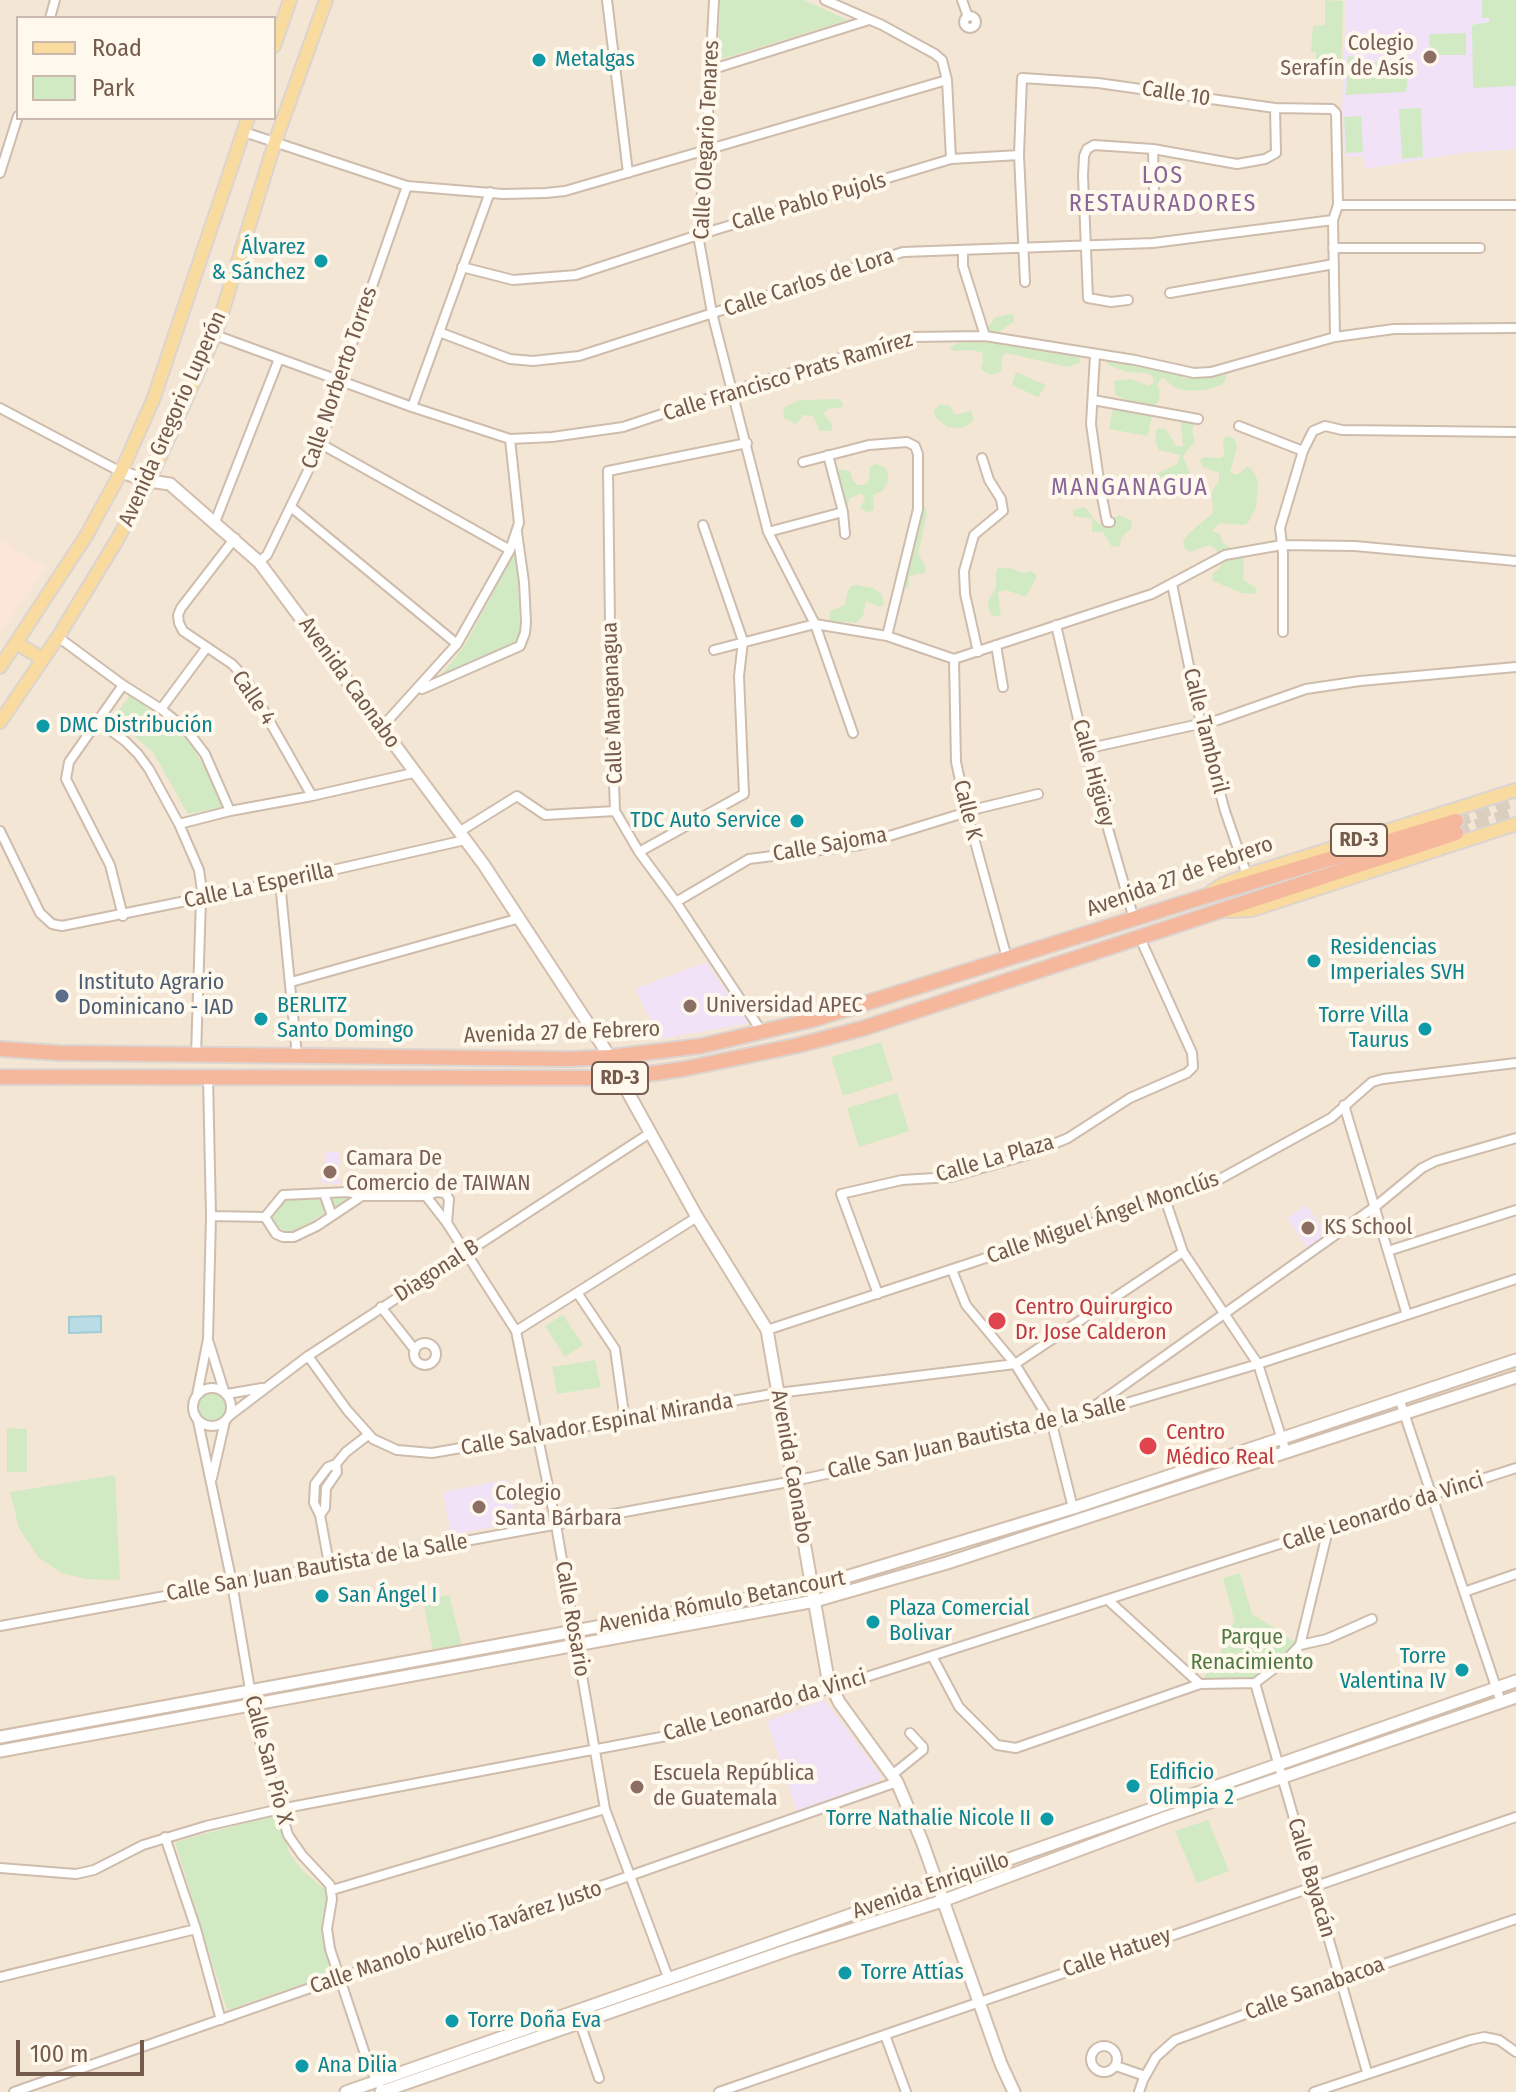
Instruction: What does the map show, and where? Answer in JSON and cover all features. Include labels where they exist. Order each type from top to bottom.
[{"type":"highway","name":"RD-3","points":[[1206,896],[1456,827],[1217,912]]},
{"type":"highway","name":"Avenida 27 de Febrero","points":[[0,1049],[43,1053],[448,1059],[610,1057],[701,1046],[815,1019],[1206,896]]},
{"type":"highway","name":"Avenida 27 de Febrero","points":[[0,1077],[620,1078],[726,1062],[864,1028],[1217,912]]},
{"type":"highway","points":[[0,1056],[33,1057],[43,1053]]},
{"type":"highway","points":[[242,1055],[236,1065],[247,1077]]},
{"type":"main road","points":[[276,40],[290,0]]},
{"type":"main road","name":"Avenida Gregorio Luperón","points":[[0,722],[58,637],[117,540],[149,481],[215,335],[275,142],[326,0]]},
{"type":"main road","name":"Avenida Gregorio Luperón","points":[[0,667],[86,536],[121,472],[153,400],[247,120]]},
{"type":"main road","name":"Avenida Caonabo","points":[[121,472],[170,484],[259,562],[462,836],[520,918],[610,1057]]},
{"type":"main road","points":[[16,643],[43,659]]},
{"type":"main road","name":"Avenida 27 de Febrero","points":[[1206,896],[1223,884],[1247,875],[1516,790]]},
{"type":"main road","name":"Avenida 27 de Febrero","points":[[1217,912],[1252,910],[1516,824]]},
{"type":"main road","name":"Avenida Caonabo","points":[[620,1078],[697,1217],[767,1330],[824,1664],[839,1702],[894,1778],[922,1841],[1014,2092]]},
{"type":"main road","name":"Avenida Rómulo Betancourt","points":[[0,1737],[813,1587],[1073,1508],[1516,1360]]},
{"type":"main road","name":"Avenida Rómulo Betancourt","points":[[0,1751],[815,1601],[960,1558],[1516,1377]]},
{"type":"main road","name":"Avenida Enriquillo","points":[[379,2089],[668,1977],[1516,1681]]},
{"type":"main road","name":"Avenida Enriquillo","points":[[346,2092],[379,2089],[942,1901],[1164,1818],[1516,1697]]},
{"type":"main road","points":[[789,1936],[794,1948]]},
{"type":"street","points":[[607,0],[628,173]]},
{"type":"street","name":"Calle Olegario Tenares","points":[[714,0],[698,235],[712,313],[768,532],[815,624],[853,733]]},
{"type":"street","points":[[825,0],[942,60],[947,80],[951,159]]},
{"type":"street","points":[[962,0],[968,17]]},
{"type":"street","points":[[710,70],[869,20]]},
{"type":"street","name":"Calle 10","points":[[1019,155],[1020,81],[1024,77],[1098,83],[1275,108],[1334,110],[1338,205]]},
{"type":"street","points":[[244,132],[407,186],[529,194],[565,191],[947,80]]},
{"type":"street","points":[[1128,300],[1111,302],[1088,298],[1083,176],[1087,149],[1094,145],[1153,149],[1237,164],[1271,157],[1276,153],[1275,108]]},
{"type":"street","points":[[0,173],[17,120]]},
{"type":"street","points":[[1153,149],[1154,188]]},
{"type":"street","points":[[1019,155],[1025,282]]},
{"type":"street","name":"Calle Pablo Pujols","points":[[462,267],[513,280],[554,278],[602,268],[698,235],[951,159],[1019,155]]},
{"type":"street","name":"Calle Norberto Torres","points":[[259,562],[267,555],[321,444],[339,381],[407,186]]},
{"type":"street","points":[[412,407],[490,192]]},
{"type":"street","points":[[1335,337],[1333,220],[1338,205],[1516,205]]},
{"type":"street","name":"Calle Carlos de Lora","points":[[439,332],[510,359],[533,361],[579,356],[903,252],[1153,243],[1333,220]]},
{"type":"street","points":[[1333,248],[1480,248]]},
{"type":"street","points":[[963,250],[963,266],[985,336]]},
{"type":"street","points":[[1170,293],[1334,264]]},
{"type":"street","name":"Calle Francisco Prats Ramírez","points":[[215,335],[412,407],[510,439],[552,437],[623,427],[910,337],[985,336],[1194,373],[1211,372],[1335,337],[1394,329],[1516,328]]},
{"type":"street","points":[[1095,355],[1091,424],[1100,487],[1107,522],[1110,522]]},
{"type":"street","points":[[215,522],[279,359]]},
{"type":"street","points":[[1093,400],[1198,419]]},
{"type":"street","name":"Avenida Caonabo","points":[[0,408],[121,472]]},
{"type":"street","points":[[1239,426],[1303,451]]},
{"type":"street","points":[[1283,632],[1280,528],[1303,451],[1313,431],[1325,426],[1342,430],[1516,432]]},
{"type":"street","points":[[382,727],[457,644],[510,550],[519,523],[510,439]]},
{"type":"street","name":"Calle Manganagua","points":[[747,443],[608,471],[615,811],[639,852],[763,1033]]},
{"type":"street","points":[[803,462],[867,445],[912,443],[918,453],[918,509],[887,636]]},
{"type":"street","points":[[321,444],[510,550]]},
{"type":"street","points":[[828,455],[843,512],[845,534]]},
{"type":"street","points":[[978,652],[965,594],[964,571],[974,535],[1003,511],[1001,499],[989,480],[982,458]]},
{"type":"street","points":[[291,507],[457,644]]},
{"type":"street","points":[[768,532],[843,512]]},
{"type":"street","points":[[639,852],[744,794],[739,676],[743,641],[703,525]]},
{"type":"street","points":[[417,691],[520,646],[526,622],[517,532]]},
{"type":"street","name":"Calle 4","points":[[235,538],[179,612],[179,623],[183,631],[245,678],[312,796]]},
{"type":"street","points":[[714,650],[815,624],[887,636],[954,659],[1152,594],[1225,555],[1282,545],[1355,546],[1516,561]]},
{"type":"street","name":"Calle Tamboril","points":[[1172,584],[1201,724],[1247,875]]},
{"type":"street","name":"Calle Higüey","points":[[1056,625],[1085,749],[1134,919]]},
{"type":"street","points":[[58,637],[161,709],[197,740],[230,811]]},
{"type":"street","points":[[996,645],[1003,687]]},
{"type":"street","points":[[161,709],[207,647]]},
{"type":"street","name":"Calle K","points":[[954,659],[956,762],[1007,958]]},
{"type":"street","points":[[1085,749],[1201,724],[1319,687],[1516,667]]},
{"type":"street","points":[[123,685],[69,762],[66,779],[110,865],[123,916]]},
{"type":"street","points":[[99,722],[138,754],[179,824],[201,876],[196,1055]]},
{"type":"street","points":[[179,824],[413,773]]},
{"type":"street","name":"Calle Sajoma","points":[[676,902],[749,859],[860,845],[1038,794]]},
{"type":"street","name":"Calle La Esperilla","points":[[0,831],[40,913],[52,924],[74,924],[280,882],[462,836],[517,796],[545,815],[615,811]]},
{"type":"street","points":[[280,882],[297,1056]]},
{"type":"street","points":[[291,982],[520,918]]},
{"type":"street","name":"Calle La Plaza","points":[[878,1294],[841,1194],[902,1180],[951,1177],[1027,1155],[1068,1138],[1130,1098],[1187,1073],[1193,1067],[1192,1053],[1140,938]]},
{"type":"street","name":"Calle Miguel Ángel Monclús","points":[[767,1330],[1220,1179],[1331,1118],[1364,1087],[1383,1079],[1516,1063]]},
{"type":"street","points":[[208,1077],[211,1216],[208,1339],[194,1401],[194,1413],[208,1426],[220,1424],[227,1418],[231,1403],[208,1339]]},
{"type":"street","points":[[1344,1105],[1407,1315]]},
{"type":"street","name":"Diagonal B","points":[[227,1418],[308,1356],[650,1133]]},
{"type":"street","points":[[1079,1417],[1376,1206],[1428,1164],[1516,1138]]},
{"type":"street","points":[[265,1217],[283,1195],[348,1192],[362,1196],[426,1196],[436,1192],[445,1193],[450,1205],[447,1223]]},
{"type":"street","points":[[324,1193],[332,1216]]},
{"type":"street","points":[[265,1217],[276,1234],[294,1237],[362,1196]]},
{"type":"street","points":[[426,1196],[447,1223]]},
{"type":"street","points":[[1165,1199],[1183,1252],[1258,1364],[1286,1452]]},
{"type":"street","points":[[1388,1251],[1516,1210]]},
{"type":"street","points":[[211,1216],[265,1217]]},
{"type":"street","points":[[516,1331],[697,1217]]},
{"type":"street","name":"Calle Rosario","points":[[447,1223],[516,1331],[556,1525],[605,1809],[668,1977]]},
{"type":"street","name":"Calle Salvador Espinal Miranda","points":[[308,1356],[368,1435],[380,1444],[397,1450],[432,1453],[778,1393],[1015,1364],[1183,1252]]},
{"type":"street","points":[[952,1270],[966,1305],[1015,1364],[1052,1424],[1073,1508]]},
{"type":"street","name":"Calle San Juan Bautista de la Salle","points":[[0,1626],[794,1481],[1052,1424],[1258,1364],[1516,1279]]},
{"type":"street","points":[[578,1294],[615,1349],[625,1421]]},
{"type":"street","points":[[381,1307],[415,1350]]},
{"type":"street","points":[[197,1395],[207,1388],[226,1393],[271,1385]]},
{"type":"street","points":[[1399,1398],[1501,1702]]},
{"type":"street","name":"Calle San Pío X","points":[[194,1413],[232,1583],[252,1706],[280,1809],[295,1847],[332,1890]]},
{"type":"street","name":"Calle San Pío X","points":[[211,1483],[227,1418]]},
{"type":"street","points":[[329,1564],[320,1515],[314,1503],[315,1484],[328,1467],[336,1464],[368,1435]]},
{"type":"street","name":"Calle Leonardo da Vinci","points":[[0,1868],[76,1874],[94,1870],[165,1837],[280,1809],[682,1733],[832,1688],[1516,1468]]},
{"type":"street","points":[[1300,1645],[1328,1530]]},
{"type":"street","points":[[955,1544],[960,1558]]},
{"type":"street","points":[[1464,1592],[1516,1574]]},
{"type":"street","points":[[1108,1600],[1200,1684]]},
{"type":"street","points":[[730,1602],[732,1616]]},
{"type":"street","points":[[932,1656],[959,1707],[997,1745],[1016,1748],[1200,1684],[1255,1683],[1300,1645],[1327,1639],[1372,1619]]},
{"type":"street","name":"Calle Bayacán","points":[[1255,1683],[1367,2072]]},
{"type":"street","name":"Calle Manolo Aurelio Tavárez Justo","points":[[14,2092],[630,1876],[894,1778],[923,1750],[910,1733]]},
{"type":"street","points":[[379,2089],[339,1979],[328,1939],[332,1890],[605,1809]]},
{"type":"street","name":"Calle Hatuey","points":[[719,2092],[1516,1817]]},
{"type":"street","points":[[165,1837],[196,1929],[221,2020]]},
{"type":"street","name":"Calle Sanabacoa","points":[[1139,2092],[1156,2057],[1175,2040],[1516,1919]]},
{"type":"street","points":[[0,1977],[196,1929]]},
{"type":"street","points":[[580,2023],[599,2078]]},
{"type":"street","points":[[885,2035],[906,2092]]},
{"type":"street","points":[[1314,2092],[1367,2072],[1484,2037],[1499,2040],[1516,2052]]},
{"type":"street","points":[[1116,2066],[1145,2076]]},
{"type":"shaded area","points":[[0,0],[1516,0],[1516,2092],[0,2092]]},
{"type":"shaded area","name":"Colegio Serafín de Asís","points":[[1346,0],[1516,0],[1516,149],[1461,153],[1365,169],[1364,156],[1345,157],[1342,109]]},
{"type":"shaded area","points":[[0,540],[46,567],[0,635]]},
{"type":"shaded area","name":"Universidad APEC","points":[[706,962],[749,1023],[660,1039],[635,989]]},
{"type":"shaded area","name":"Camara De Comercio de TAIWAN","points":[[325,1152],[339,1152],[340,1184],[321,1183],[321,1167],[326,1166]]},
{"type":"shaded area","name":"KS School","points":[[1306,1205],[1329,1237],[1310,1251],[1287,1218]]},
{"type":"shaded area","name":"Colegio Santa Bárbara","points":[[508,1479],[516,1522],[451,1535],[443,1492]]},
{"type":"shaded area","points":[[821,1701],[827,1703],[882,1777],[879,1781],[797,1811],[767,1721]]},
{"type":"green space","points":[[720,0],[804,0],[848,20],[718,60]]},
{"type":"green space","points":[[1325,0],[1343,1],[1341,79],[1286,77],[1287,71],[1315,70],[1316,52],[1311,52],[1313,26],[1325,25]]},
{"type":"green space","points":[[1482,0],[1516,0],[1516,86],[1473,88],[1472,25],[1489,22],[1489,18],[1482,18]]},
{"type":"green space","points":[[1466,33],[1466,55],[1430,55],[1429,34]]},
{"type":"green space","points":[[1348,56],[1409,69],[1406,92],[1346,95]]},
{"type":"green space","points":[[1421,108],[1423,157],[1402,159],[1399,109]]},
{"type":"green space","points":[[1361,116],[1363,152],[1346,153],[1344,117]]},
{"type":"green space","points":[[1011,314],[1014,321],[995,335],[1079,356],[1080,363],[1068,367],[1006,353],[1002,357],[1001,372],[990,375],[981,369],[982,352],[949,348],[958,343],[977,341],[996,317]]},
{"type":"green space","points":[[1107,358],[1174,367],[1183,378],[1201,367],[1219,365],[1225,370],[1226,378],[1223,384],[1207,390],[1189,391],[1175,388],[1162,377],[1157,385],[1159,401],[1143,406],[1115,395],[1114,381],[1132,379],[1148,386],[1153,383],[1153,377],[1110,366],[1105,361]]},
{"type":"green space","points":[[1016,372],[1046,385],[1038,397],[1012,385]]},
{"type":"green space","points":[[840,399],[844,407],[828,409],[823,413],[831,423],[833,429],[830,431],[820,431],[813,416],[803,415],[796,424],[784,418],[785,407],[800,400]]},
{"type":"green space","points":[[940,404],[950,406],[955,415],[971,411],[974,419],[961,428],[948,427],[935,417],[934,411]]},
{"type":"green space","points":[[1113,407],[1152,415],[1148,436],[1109,429]]},
{"type":"green space","points":[[1188,413],[1197,416],[1192,431],[1195,441],[1183,456],[1190,474],[1186,478],[1167,480],[1158,473],[1177,464],[1180,455],[1159,450],[1155,441],[1156,431],[1166,429],[1176,446],[1183,446],[1181,419]]},
{"type":"green space","points":[[1223,438],[1235,439],[1237,447],[1230,472],[1237,475],[1247,467],[1251,468],[1258,481],[1256,507],[1248,523],[1220,523],[1212,531],[1220,534],[1222,542],[1244,558],[1243,580],[1255,587],[1257,591],[1254,594],[1242,593],[1213,581],[1212,574],[1220,568],[1222,561],[1217,551],[1210,545],[1190,552],[1183,541],[1213,513],[1212,492],[1219,481],[1219,473],[1203,467],[1200,460],[1224,456]]},
{"type":"green space","points":[[875,464],[885,467],[888,482],[882,491],[873,495],[874,510],[869,513],[860,508],[865,499],[859,494],[850,498],[845,513],[840,514],[837,508],[836,472],[839,469],[850,471],[853,481],[862,485],[868,483],[870,467]]},
{"type":"green space","points":[[920,505],[927,513],[918,554],[925,565],[925,573],[909,576],[909,588],[902,589]]},
{"type":"green space","points":[[1085,507],[1101,524],[1119,515],[1131,520],[1132,528],[1121,538],[1120,546],[1112,547],[1103,532],[1092,532],[1092,519],[1073,516],[1073,510]]},
{"type":"green space","points":[[513,555],[517,559],[520,629],[517,639],[512,646],[441,675],[465,645]]},
{"type":"green space","points":[[998,568],[1023,573],[1031,571],[1037,576],[1026,597],[1006,590],[998,592],[1001,617],[991,615],[988,607],[996,588]]},
{"type":"green space","points":[[856,585],[873,588],[882,594],[884,604],[880,607],[866,601],[863,616],[856,623],[829,621],[830,611],[845,605],[848,590]]},
{"type":"green space","points":[[130,695],[187,738],[228,806],[188,814],[153,752],[113,718]]},
{"type":"green space","points":[[881,1042],[893,1080],[843,1096],[831,1057]]},
{"type":"green space","points":[[897,1093],[909,1131],[859,1147],[847,1108]]},
{"type":"green space","points":[[352,1197],[291,1233],[275,1227],[272,1216],[275,1206],[283,1200]]},
{"type":"green space","points":[[563,1315],[583,1345],[565,1357],[545,1326]]},
{"type":"green space","points":[[595,1360],[601,1387],[557,1394],[552,1367]]},
{"type":"green space","points":[[213,1392],[219,1393],[227,1401],[227,1413],[219,1421],[213,1422],[207,1421],[199,1413],[198,1407],[199,1401],[207,1393]]},
{"type":"green space","points":[[7,1428],[27,1429],[27,1472],[7,1472]]},
{"type":"green space","points":[[115,1475],[120,1580],[86,1579],[62,1573],[38,1557],[19,1528],[10,1492]]},
{"type":"green space","name":"Parque Renacimiento","points":[[1240,1573],[1252,1614],[1300,1645],[1255,1683],[1200,1684],[1226,1643],[1224,1630],[1235,1623],[1223,1578]]},
{"type":"green space","points":[[449,1595],[462,1646],[433,1651],[423,1599]]},
{"type":"green space","points":[[279,1814],[289,1853],[304,1872],[328,1892],[323,1943],[331,1974],[227,2010],[175,1842]]},
{"type":"green space","points":[[1208,1820],[1229,1871],[1197,1883],[1175,1831]]},
{"type":"water","points":[[101,1316],[101,1332],[69,1333],[69,1317]]},
{"type":"tunnel","points":[[1456,821],[1516,799]]},
{"type":"tunnel","points":[[1456,833],[1516,813]]},
{"type":"place","name":"Colegio Serafín de Asís","points":[[1430,57]]},
{"type":"place","name":"Metalgas","points":[[539,60]]},
{"type":"place","name":"Álvarez & Sánchez","points":[[321,261]]},
{"type":"place","name":"DMC Distribución","points":[[43,726]]},
{"type":"place","name":"TDC Auto Service","points":[[797,821]]},
{"type":"place","name":"Residencias Imperiales SVH","points":[[1314,961]]},
{"type":"place","name":"Instituto Agrario Dominicano - IAD","points":[[62,996]]},
{"type":"place","name":"Universidad APEC","points":[[690,1006]]},
{"type":"place","name":"BERLITZ Santo Domingo","points":[[261,1019]]},
{"type":"place","name":"Torre Villa Taurus","points":[[1425,1029]]},
{"type":"place","name":"Camara De Comercio de TAIWAN","points":[[330,1172]]},
{"type":"place","name":"KS School","points":[[1308,1228]]},
{"type":"place","name":"Centro Quirurgico Dr. Jose Calderon","points":[[997,1321]]},
{"type":"place","name":"Centro Médico Real","points":[[1148,1446]]},
{"type":"place","name":"Colegio Santa Bárbara","points":[[479,1507]]},
{"type":"place","name":"San Ángel I","points":[[322,1596]]},
{"type":"place","name":"Plaza Comercial Bolivar","points":[[873,1622]]},
{"type":"place","name":"Torre Valentina IV","points":[[1462,1670]]},
{"type":"place","name":"Edificio Olimpia 2","points":[[1133,1786]]},
{"type":"place","name":"Escuela República de Guatemala","points":[[637,1787]]},
{"type":"place","name":"Torre Nathalie Nicole II","points":[[1047,1819]]},
{"type":"place","name":"Torre Attías","points":[[845,1973]]},
{"type":"place","name":"Torre Doña Eva","points":[[452,2021]]},
{"type":"place","name":"Ana Dilia","points":[[302,2066]]},
{"type":"district","name":"LOS RESTAURADORES","points":[[1163,190]]},
{"type":"district","name":"MANGANAGUA","points":[[1130,488]]}]
